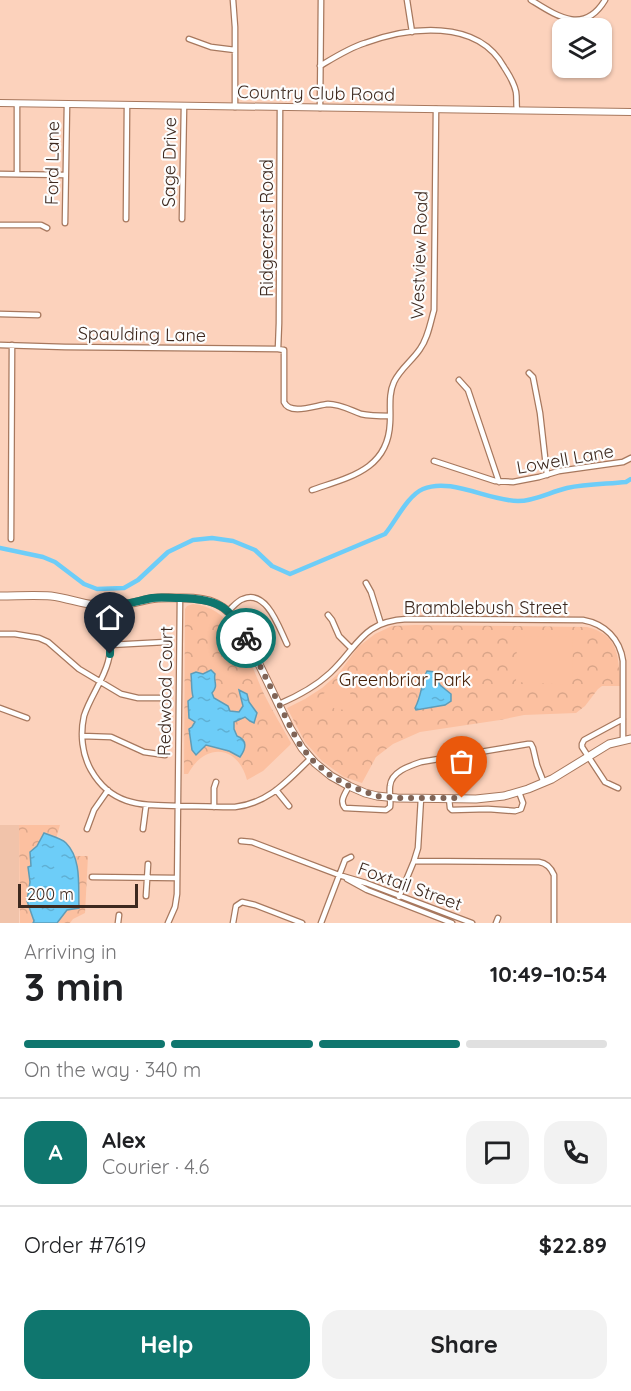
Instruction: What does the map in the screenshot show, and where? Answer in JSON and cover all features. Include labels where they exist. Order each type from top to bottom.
[{"type":"main road","points":[[0,596],[51,596],[90,605],[111,606],[154,598],[205,599],[218,604],[228,611],[241,627],[294,736],[311,759],[331,776],[365,793],[391,798],[488,798],[519,792],[567,771],[604,746],[627,740]]},
{"type":"street","points":[[233,0],[236,51],[235,106]]},
{"type":"street","points":[[320,108],[321,0]]},
{"type":"street","points":[[407,0],[412,32]]},
{"type":"street","points":[[531,0],[566,19],[577,20],[595,13],[605,0]]},
{"type":"street","points":[[320,66],[363,44],[388,36],[412,32],[462,34],[483,44],[502,63],[516,91],[517,110]]},
{"type":"street","points":[[189,39],[211,47],[236,51]]},
{"type":"street","name":"Country Club Road","points":[[0,104],[631,112]]},
{"type":"street","points":[[16,174],[17,104]]},
{"type":"street","name":"Ford Lane","points":[[65,223],[67,104]]},
{"type":"street","points":[[126,219],[127,105]]},
{"type":"street","name":"Sage Drive","points":[[182,219],[184,106]]},
{"type":"street","name":"Ridgecrest Road","points":[[280,107],[279,323],[284,402],[290,409],[331,404],[370,416],[390,416]]},
{"type":"street","name":"Westview Road","points":[[312,490],[353,476],[369,467],[378,457],[387,442],[389,433],[393,385],[398,375],[420,349],[429,330],[434,310],[436,109]]},
{"type":"street","points":[[0,174],[65,175]]},
{"type":"street","points":[[0,225],[41,225],[47,228]]},
{"type":"street","points":[[0,314],[38,315]]},
{"type":"street","name":"Spaulding Lane","points":[[0,345],[282,351]]},
{"type":"street","points":[[11,539],[12,345]]},
{"type":"street","points":[[529,373],[533,377],[547,475]]},
{"type":"street","points":[[459,380],[468,390],[499,482]]},
{"type":"street","name":"Lowell Lane","points":[[434,461],[499,482],[513,482],[559,471],[623,462],[631,458]]},
{"type":"street","points":[[366,583],[372,592],[381,624]]},
{"type":"street","points":[[228,611],[246,598],[254,597],[261,600],[268,607],[286,644]]},
{"type":"street","name":"Redwood Court","points":[[168,923],[176,902],[177,878],[180,598]]},
{"type":"street","points":[[111,606],[108,662],[86,711],[82,726],[83,747],[89,766],[98,781],[108,790],[129,802],[146,806],[235,807],[252,804],[266,798],[311,759]]},
{"type":"street","points":[[328,615],[339,636],[351,648]]},
{"type":"street","name":"Bramblebush Street","points":[[279,704],[317,684],[334,669],[365,634],[381,624],[407,619],[583,620],[597,624],[611,634],[619,645],[624,661],[623,719]]},
{"type":"street","points":[[0,634],[15,634],[48,642],[79,669],[126,696],[166,699]]},
{"type":"street","points":[[110,645],[166,642]]},
{"type":"street","points":[[0,708],[27,718]]},
{"type":"street","points":[[618,788],[605,782],[582,745],[584,740],[623,719],[627,740]]},
{"type":"street","points":[[82,736],[111,737],[144,752],[165,755]]},
{"type":"street","points":[[349,786],[342,801],[346,809],[387,810],[390,807],[390,786],[393,778],[413,765],[528,744],[533,747],[544,783]]},
{"type":"street","points":[[214,807],[216,782]]},
{"type":"street","points":[[87,829],[94,810],[108,790]]},
{"type":"street","points":[[276,790],[289,806]]},
{"type":"street","points":[[448,798],[452,810],[515,811],[521,809],[523,805],[519,792]]},
{"type":"street","points":[[398,902],[414,861],[419,840],[421,798]]},
{"type":"street","points":[[143,829],[146,806]]},
{"type":"street","name":"Foxtail Street","points":[[241,841],[249,841],[339,875],[366,882],[472,923]]},
{"type":"street","points":[[321,923],[345,860],[351,857]]},
{"type":"street","points":[[414,861],[539,862],[546,864],[554,875],[554,923]]},
{"type":"street","points":[[146,896],[148,864]]},
{"type":"street","name":"Foxtail Street","points":[[339,875],[366,890],[452,923]]},
{"type":"street","points":[[92,877],[177,878]]},
{"type":"street","points":[[235,896],[239,903]]},
{"type":"street","points":[[233,923],[236,906],[244,902],[302,923]]},
{"type":"street","points":[[118,915],[118,923]]},
{"type":"shaded area","points":[[0,825],[19,825],[19,923],[0,923]]},
{"type":"green space","points":[[193,604],[208,608],[231,625],[246,652],[264,694],[291,743],[263,771],[247,780],[243,768],[236,760],[229,754],[220,752],[203,757],[188,774],[184,774],[185,609]]},
{"type":"green space","name":"Greenbriar Park","points":[[392,626],[587,627],[598,630],[606,635],[615,649],[618,657],[620,686],[602,686],[576,713],[524,715],[420,732],[393,744],[376,757],[362,783],[344,777],[322,761],[305,742],[287,708],[322,688],[339,673],[358,647],[375,634]]},
{"type":"green space","points":[[517,636],[573,637],[572,685],[516,682]]},
{"type":"green space","points":[[364,670],[374,671],[378,685],[376,690],[361,698],[351,678]]},
{"type":"green space","points":[[341,683],[345,685],[355,701],[340,710],[333,708],[323,694]]},
{"type":"green space","points":[[19,825],[60,825],[51,856],[88,856],[85,913],[70,923],[20,923]]},
{"type":"water","points":[[211,670],[215,674],[215,686],[212,693],[214,698],[228,706],[230,711],[239,712],[243,706],[239,690],[247,694],[249,702],[257,713],[254,723],[245,717],[234,722],[237,736],[243,740],[245,745],[240,757],[229,751],[206,745],[196,755],[192,750],[189,729],[195,722],[189,718],[188,701],[193,697],[191,674],[196,672],[203,674]]},
{"type":"water","points":[[427,671],[435,672],[440,685],[451,694],[451,701],[445,705],[416,710],[415,708]]},
{"type":"water","points":[[44,833],[66,843],[77,865],[79,908],[67,910],[57,923],[33,923],[27,901],[30,882],[28,867],[31,866],[30,852],[37,846]]},
{"type":"waterway","points":[[0,548],[43,557],[55,562],[84,584],[97,589],[124,588],[138,580],[168,552],[193,540],[212,538],[233,541],[255,550],[272,566],[290,574],[385,534],[412,497],[423,489],[445,486],[506,500],[524,501],[567,488],[626,482],[631,479]]},
{"type":"way so far","points":[[246,638],[298,742],[311,759],[331,776],[365,793],[377,796],[462,798]]},
{"type":"route","points":[[110,654],[111,606],[154,598],[210,600],[231,614],[246,638]]}]
